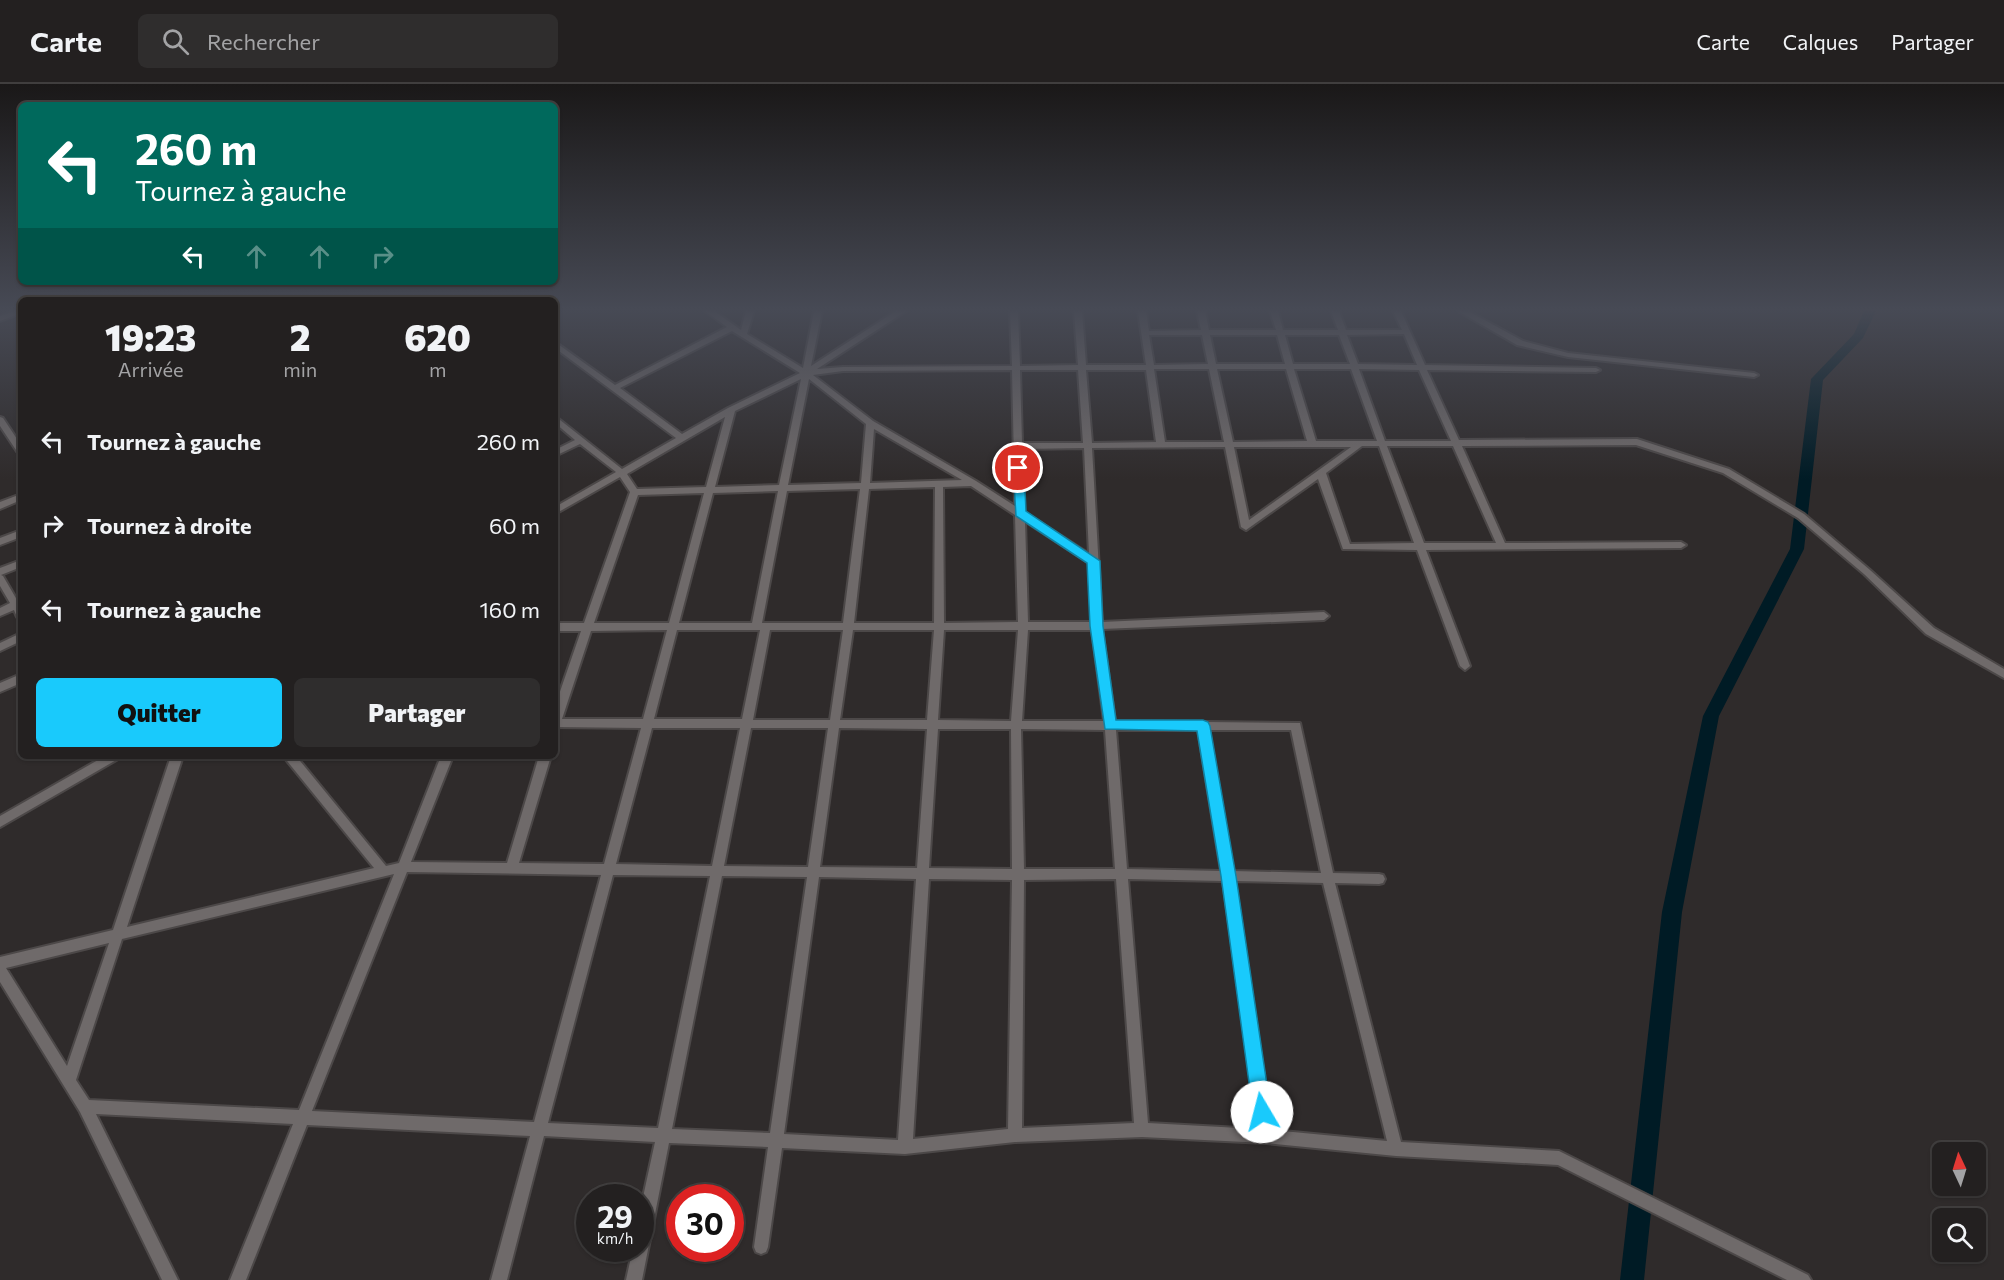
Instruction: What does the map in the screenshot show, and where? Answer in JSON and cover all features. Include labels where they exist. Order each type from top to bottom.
[{"type":"street","points":[[586,367],[682,438]]},
{"type":"street","points":[[615,388],[656,367]]},
{"type":"street","points":[[796,367],[870,423],[973,483],[1094,561]]},
{"type":"street","points":[[634,1280],[746,724],[783,488],[807,367]]},
{"type":"street","points":[[558,510],[730,410],[816,367]]},
{"type":"street","points":[[806,373],[843,369],[1150,367],[1596,370]]},
{"type":"street","points":[[1150,367],[1161,445]]},
{"type":"street","points":[[1213,367],[1246,527],[1360,444]]},
{"type":"street","points":[[1290,367],[1312,444]]},
{"type":"street","points":[[1355,367],[1465,666]]},
{"type":"street","points":[[1678,367],[1754,375]]},
{"type":"street","points":[[1015,368],[1023,626],[1016,725],[1018,875],[1015,1136]]},
{"type":"street","points":[[1082,368],[1097,626],[1110,726],[1142,1130]]},
{"type":"street","points":[[1422,368],[1502,546]]},
{"type":"street","points":[[499,1280],[730,410]]},
{"type":"street","points":[[0,420],[18,447]]},
{"type":"street","points":[[558,421],[622,473],[634,492]]},
{"type":"street","points":[[761,1247],[848,627],[870,423]]},
{"type":"street","points":[[558,452],[581,440]]},
{"type":"street","points":[[1018,446],[1637,442],[1726,471],[1801,516],[1867,572],[1930,631],[2004,674]]},
{"type":"street","points":[[1321,472],[1346,547],[1681,545]]},
{"type":"street","points":[[634,492],[973,483]]},
{"type":"street","points":[[905,1147],[939,626],[939,485]]},
{"type":"street","points":[[558,713],[634,492]]},
{"type":"street","points":[[0,506],[18,498]]},
{"type":"street","points":[[0,542],[18,534]]},
{"type":"street","points":[[0,572],[18,564]]},
{"type":"street","points":[[0,578],[18,605]]},
{"type":"street","points":[[0,612],[18,607]]},
{"type":"street","points":[[558,627],[1097,626],[1324,616]]},
{"type":"street","points":[[0,647],[18,638]]},
{"type":"street","points":[[0,688],[18,679]]},
{"type":"street","points":[[558,722],[1296,726],[1328,878],[1396,1149]]},
{"type":"street","points":[[1203,726],[1228,876],[1266,1136]]},
{"type":"street","points":[[0,822],[108,759]]},
{"type":"street","points":[[69,1082],[176,759]]},
{"type":"street","points":[[291,759],[384,872]]},
{"type":"street","points":[[238,1280],[446,759]]},
{"type":"street","points":[[511,869],[544,759]]},
{"type":"street","points":[[0,963],[402,867],[1018,875],[1120,874],[1379,879]]},
{"type":"street","points":[[0,970],[85,1107],[170,1280]]},
{"type":"street","points":[[85,1107],[905,1147],[1015,1136],[1142,1130],[1266,1136],[1396,1149],[1559,1158],[1803,1280]]},
{"type":"waterway","points":[[1632,1280],[1672,912],[1711,716],[1797,549],[1817,379],[1829,367]]},
{"type":"route","points":[[1018,468],[1020,513],[1094,561],[1097,626],[1110,726],[1203,726],[1228,876],[1262,1112]]}]
